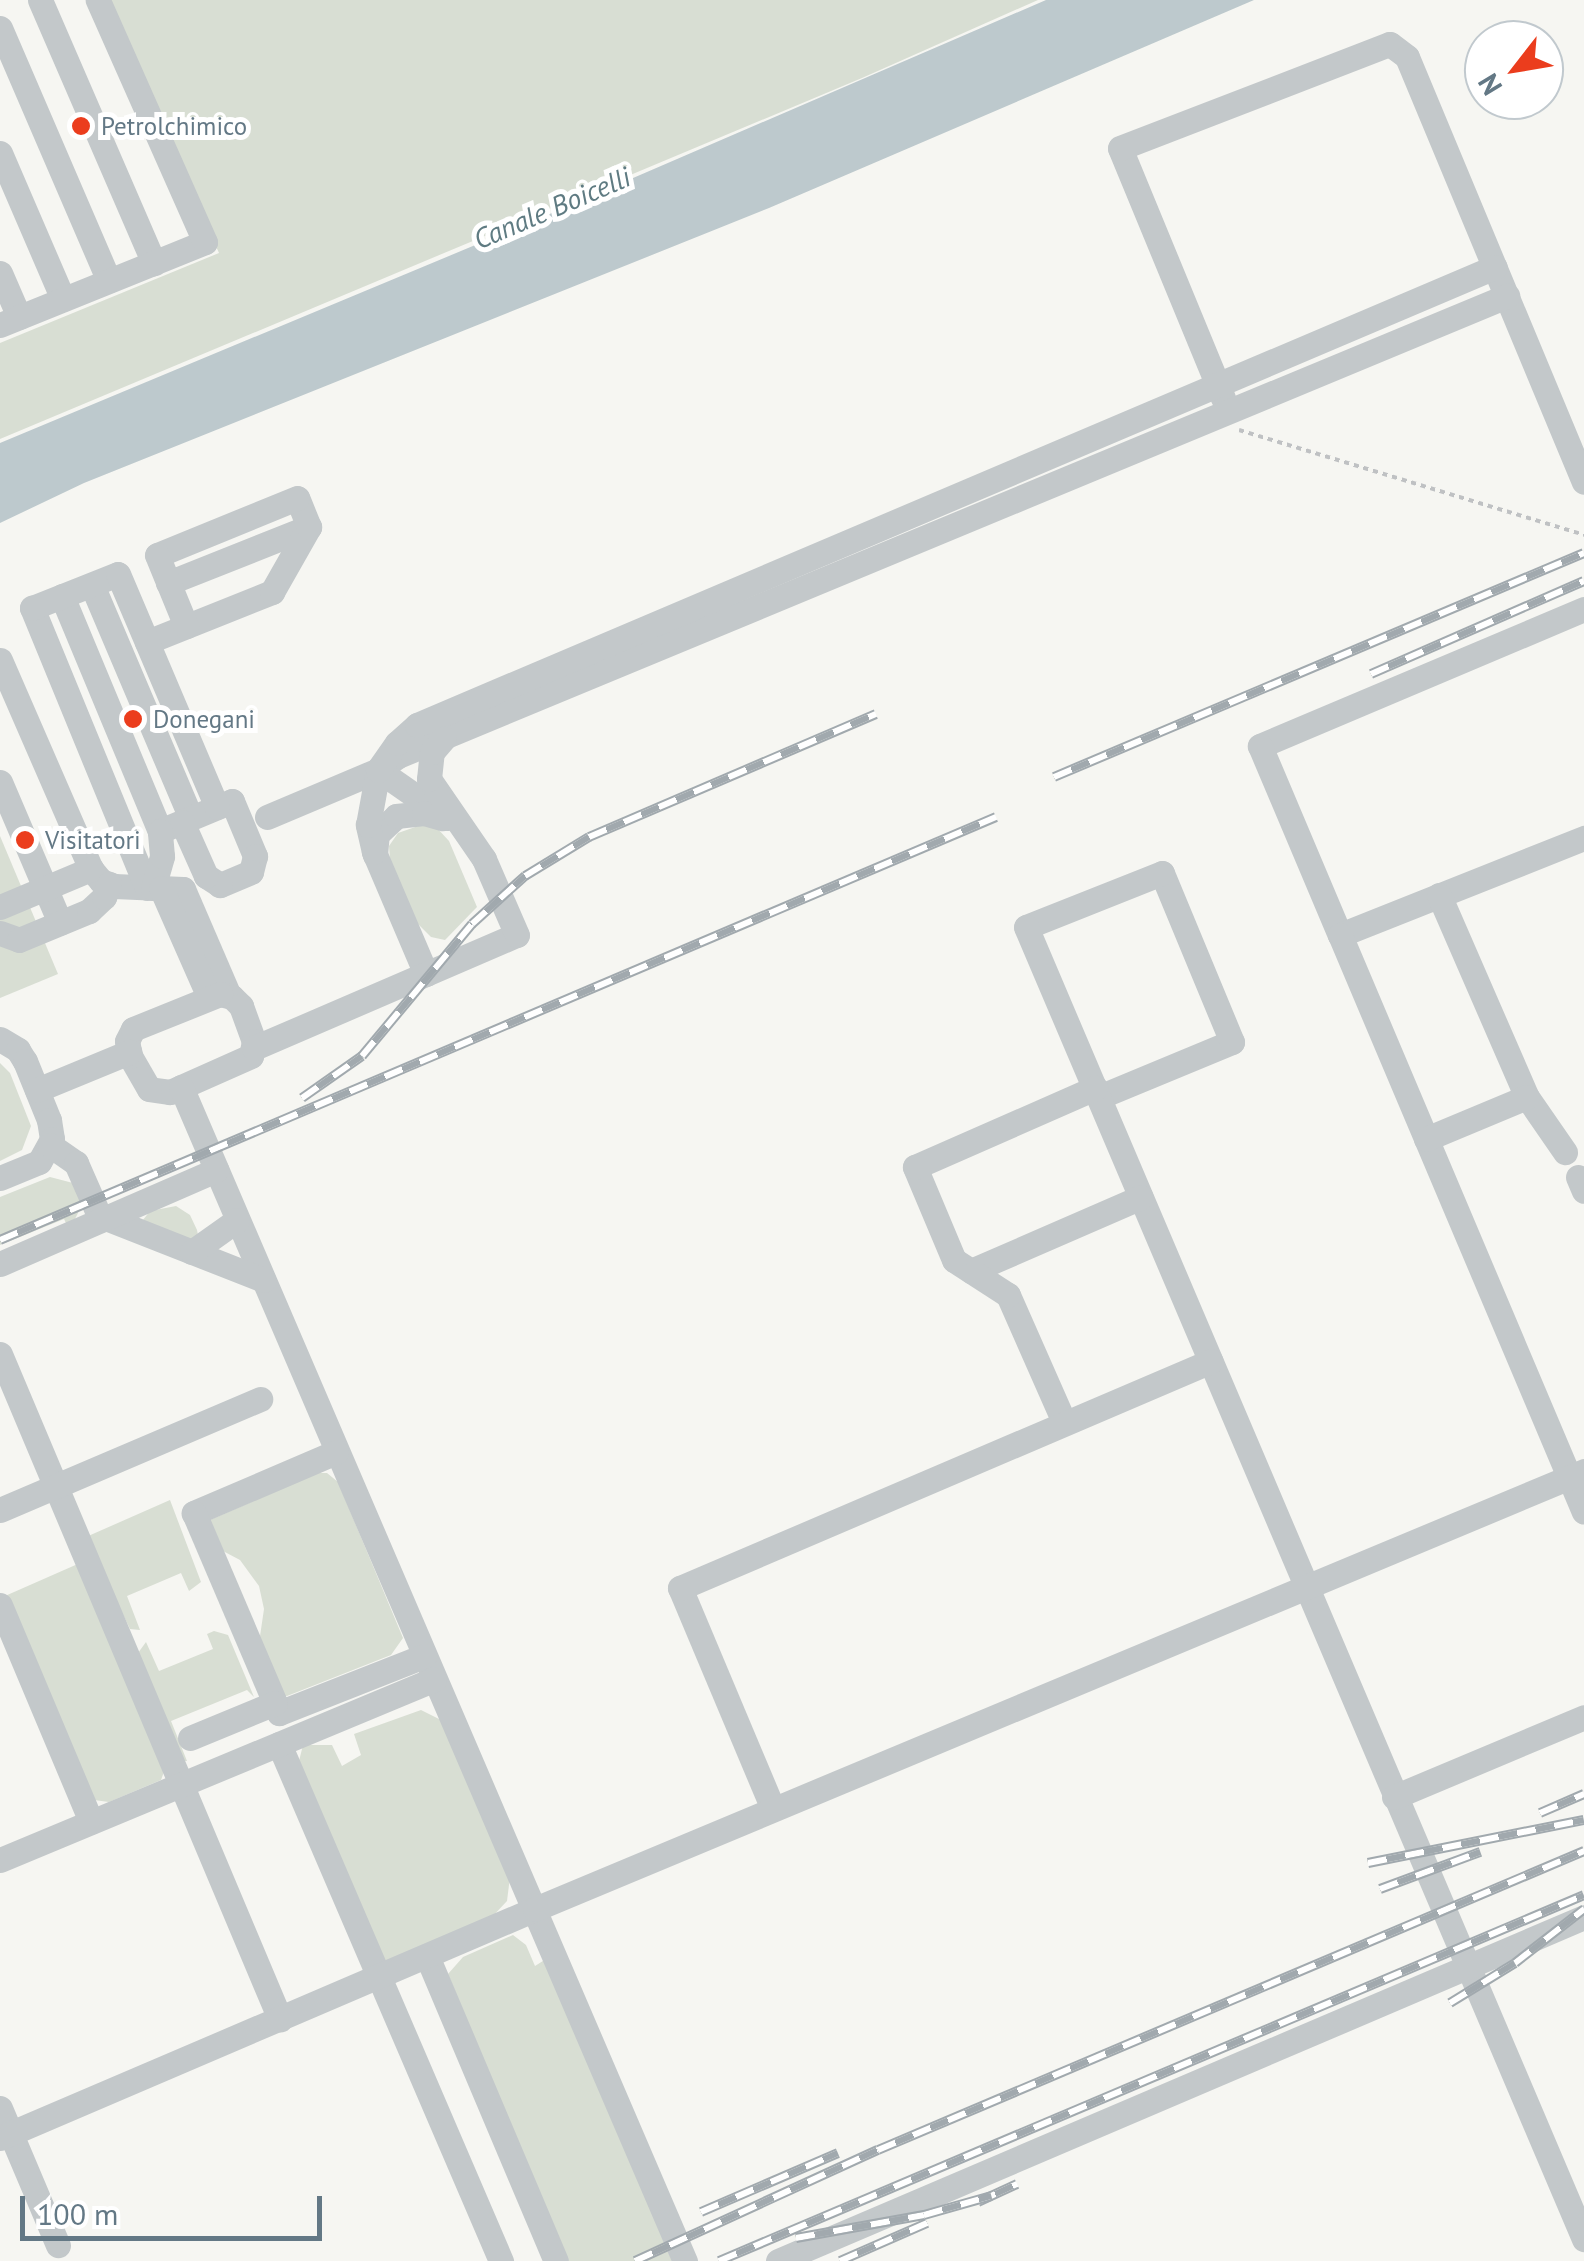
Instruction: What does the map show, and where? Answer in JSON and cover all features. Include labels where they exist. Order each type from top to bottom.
[{"type":"street","points":[[40,0],[154,263]]},
{"type":"street","points":[[0,273],[10,321],[205,242],[98,0]]},
{"type":"street","points":[[0,28],[109,281]]},
{"type":"street","points":[[1228,412],[1120,148],[1376,46],[1390,44],[1407,57],[1584,482]]},
{"type":"street","points":[[0,153],[63,299]]},
{"type":"street","points":[[426,974],[376,857],[368,825],[378,770],[397,743],[435,714],[1495,267]]},
{"type":"street","points":[[266,817],[378,770],[398,756],[1507,296]]},
{"type":"street","points":[[146,642],[189,625],[272,592],[309,527],[168,584],[189,625]]},
{"type":"street","points":[[217,808],[118,574],[32,608],[129,844],[161,888],[220,996],[242,1006],[254,1048]]},
{"type":"street","points":[[92,584],[178,824]]},
{"type":"street","points":[[62,596],[178,824],[206,876],[220,885],[250,872],[256,856],[232,801],[178,824],[162,856],[161,888]]},
{"type":"street","points":[[1584,609],[1260,746],[1426,1138],[1577,1474],[1584,1512]]},
{"type":"street","points":[[0,660],[95,869],[98,904],[19,940],[0,933]]},
{"type":"street","points":[[220,996],[133,1029],[129,1052],[148,1089],[162,1094],[244,1061],[254,1048],[517,935],[488,869],[429,779],[432,752],[444,738]]},
{"type":"street","points":[[378,770],[460,830]]},
{"type":"street","points":[[0,782],[60,923]]},
{"type":"street","points":[[376,857],[377,834],[396,816],[424,813],[460,830]]},
{"type":"street","points":[[1340,934],[1584,838]]},
{"type":"street","points":[[0,907],[95,869],[161,888]]},
{"type":"street","points":[[1064,1422],[1008,1295],[954,1260],[915,1167],[1097,1092],[1232,1042],[1162,873],[1026,927],[1097,1092],[1307,1586],[1394,1797],[1584,2239]]},
{"type":"street","points":[[1439,896],[1527,1097],[1566,1152]]},
{"type":"street","points":[[0,1039],[18,1050],[37,1090],[49,1120],[50,1145],[40,1162],[0,1178]]},
{"type":"street","points":[[37,1090],[129,1052]]},
{"type":"street","points":[[181,1087],[685,2261]]},
{"type":"street","points":[[1426,1138],[1527,1097]]},
{"type":"street","points":[[50,1145],[76,1163],[104,1219],[262,1280]]},
{"type":"street","points":[[0,1264],[216,1170]]},
{"type":"street","points":[[971,1271],[1141,1198]]},
{"type":"street","points":[[192,1252],[237,1220]]},
{"type":"street","points":[[0,1354],[280,2018]]},
{"type":"street","points":[[773,1809],[680,1588],[1211,1361]]},
{"type":"street","points":[[0,1510],[260,1399]]},
{"type":"street","points":[[336,1452],[194,1513],[275,1704],[279,1713],[429,1668]]},
{"type":"street","points":[[6,2136],[535,1908],[1577,1474]]},
{"type":"street","points":[[0,1605],[91,1822]]},
{"type":"street","points":[[0,1860],[279,1744],[429,1668]]},
{"type":"street","points":[[190,1738],[275,1704]]},
{"type":"street","points":[[1394,1797],[1584,1717]]},
{"type":"street","points":[[279,1744],[501,2261]]},
{"type":"street","points":[[778,2261],[1584,1917]]},
{"type":"street","points":[[427,1956],[556,2261]]},
{"type":"street","points":[[0,2108],[6,2136],[58,2245]]},
{"type":"path","points":[[1228,412],[1235,429],[1584,536]]},
{"type":"shaded area","points":[[106,0],[1038,0],[862,78],[0,439],[0,343],[219,253]]},
{"type":"shaded area","points":[[1046,0],[1254,0],[769,208],[84,483],[0,523],[0,443],[545,216]]},
{"type":"shaded area","points":[[421,825],[437,828],[449,841],[477,907],[445,940],[431,937],[418,924],[390,860],[389,846],[398,833]]},
{"type":"shaded area","points":[[0,836],[58,974],[0,998]]},
{"type":"shaded area","points":[[0,1063],[10,1073],[31,1126],[22,1150],[0,1161]]},
{"type":"shaded area","points":[[50,1177],[73,1183],[83,1203],[74,1221],[67,1225],[64,1219],[0,1245],[0,1197]]},
{"type":"shaded area","points":[[176,1206],[190,1215],[197,1230],[198,1235],[189,1241],[143,1220],[150,1211]]},
{"type":"shaded area","points":[[318,1473],[327,1473],[338,1482],[403,1638],[391,1655],[287,1696],[280,1695],[259,1643],[264,1609],[259,1586],[240,1560],[221,1550],[210,1520]]},
{"type":"shaded area","points":[[170,1500],[201,1582],[189,1591],[181,1573],[127,1596],[140,1630],[130,1629],[86,1537]]},
{"type":"shaded area","points":[[80,1563],[165,1769],[161,1780],[109,1802],[94,1800],[5,1596]]},
{"type":"shaded area","points":[[214,1631],[228,1635],[254,1697],[247,1690],[171,1721],[187,1761],[183,1761],[138,1653],[146,1642],[159,1671],[213,1649],[207,1634]]},
{"type":"shaded area","points":[[421,1710],[441,1720],[510,1877],[507,1901],[492,1917],[383,1962],[299,1761],[303,1745],[332,1745],[342,1766],[361,1755],[354,1734]]},
{"type":"shaded area","points":[[513,1935],[526,1945],[535,1966],[546,1959],[672,2261],[566,2261],[448,1974],[463,1957]]},
{"type":"railway","points":[[1054,777],[1584,553]]},
{"type":"railway","points":[[1371,674],[1584,581]]},
{"type":"railway","points":[[302,1098],[362,1056],[472,924],[525,876],[589,837],[876,714]]},
{"type":"railway","points":[[0,1240],[996,817]]},
{"type":"railway","points":[[1540,1813],[1584,1794]]},
{"type":"railway","points":[[1368,1863],[1584,1820]]},
{"type":"railway","points":[[635,2261],[878,2150],[1584,1851]]},
{"type":"railway","points":[[1380,1889],[1480,1852]]},
{"type":"railway","points":[[719,2261],[1584,1895]]},
{"type":"railway","points":[[1450,2003],[1515,1963],[1584,1909]]},
{"type":"railway","points":[[701,2212],[838,2153]]},
{"type":"railway","points":[[978,2202],[1017,2184]]},
{"type":"railway","points":[[796,2238],[924,2215],[991,2196]]},
{"type":"railway","points":[[840,2261],[927,2223]]},
{"type":"place","name":"Petrolchimico","points":[[81,126]]},
{"type":"place","name":"Donegani","points":[[133,719]]},
{"type":"place","name":"Visitatori","points":[[25,840]]},
{"type":"water label","name":"Canale Boicelli","points":[[552,208]]}]
